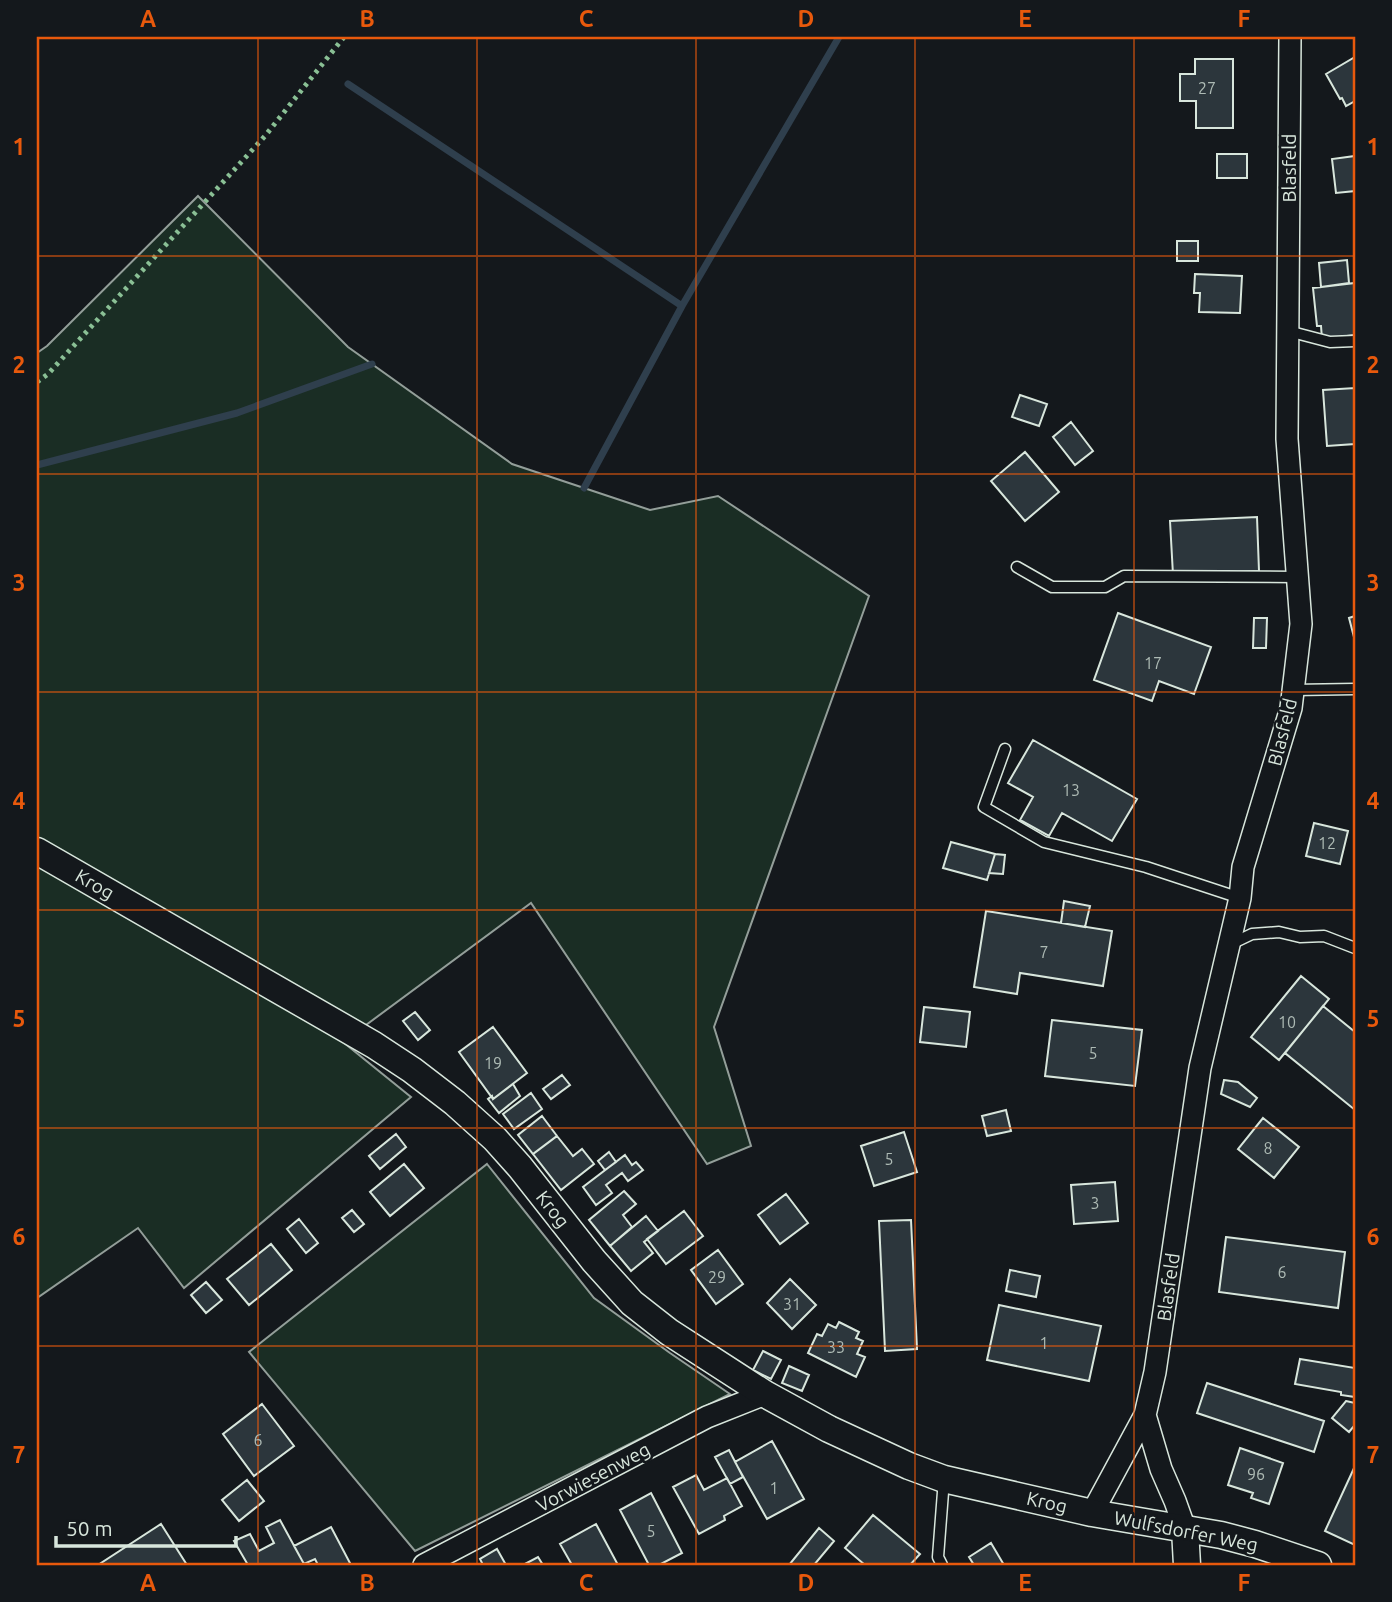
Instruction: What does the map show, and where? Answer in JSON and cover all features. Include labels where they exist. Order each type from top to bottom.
[{"type":"street","name":"Blasfeld","points":[[1093,1513],[1145,1415],[1155,1372],[1200,1068],[1240,898],[1244,867],[1292,708],[1301,624],[1287,439],[1290,37]]},
{"type":"street","name":"Krog","points":[[37,851],[352,1032],[412,1070],[456,1103],[495,1139],[594,1261],[632,1303],[669,1332],[765,1394],[829,1429],[944,1479],[1093,1513]]},
{"type":"street","name":"Vorwiesenweg","points":[[424,1565],[707,1417],[765,1394]]},
{"type":"street","name":"Blasfeld","points":[[1145,1415],[1161,1469],[1185,1529]]},
{"type":"street","name":"Wulfsdorfer Weg","points":[[1093,1513],[1221,1535],[1318,1565]]},
{"type":"street","points":[[1185,1529],[1187,1565]]},
{"type":"lane","points":[[1288,331],[1331,342],[1355,341]]},
{"type":"lane","points":[[1017,567],[1052,587],[1075,588],[1105,587],[1124,576],[1297,577]]},
{"type":"lane","points":[[1293,690],[1355,690]]},
{"type":"lane","points":[[1005,749],[984,807],[1044,842],[1146,867],[1240,898]]},
{"type":"lane","points":[[1228,945],[1252,934],[1279,932],[1300,937],[1324,936],[1355,948]]},
{"type":"lane","points":[[942,1565],[938,1557],[944,1479]]},
{"type":"green space","points":[[198,196],[348,347],[512,464],[650,510],[718,496],[869,596],[714,1027],[751,1146],[707,1164],[531,903],[343,1042],[411,1097],[184,1288],[138,1228],[37,1298],[37,353]]},
{"type":"green space","points":[[487,1164],[594,1298],[730,1394],[415,1551],[249,1352]]},
{"type":"building","points":[[1355,57],[1355,101],[1346,106],[1326,74]]},
{"type":"building","points":[[1195,59],[1233,59],[1233,128],[1196,128],[1196,101],[1180,101],[1180,74],[1195,74]]},
{"type":"building","points":[[1217,154],[1247,154],[1247,178],[1217,178]]},
{"type":"building","points":[[1355,156],[1355,191],[1336,193],[1332,159]]},
{"type":"building","points":[[1177,241],[1198,241],[1198,261],[1177,261]]},
{"type":"building","points":[[1347,260],[1349,283],[1321,287],[1319,263]]},
{"type":"building","points":[[1195,274],[1242,276],[1240,313],[1199,312],[1200,293],[1194,293]]},
{"type":"building","points":[[1355,283],[1355,335],[1322,339],[1321,326],[1317,326],[1313,288]]},
{"type":"building","points":[[1355,388],[1355,444],[1327,446],[1323,390]]},
{"type":"building","points":[[1020,395],[1047,404],[1039,426],[1012,417]]},
{"type":"building","points":[[1071,422],[1093,451],[1075,465],[1053,437]]},
{"type":"building","points":[[1025,452],[1059,492],[1025,521],[991,481]]},
{"type":"building","points":[[1257,517],[1259,571],[1173,575],[1170,521]]},
{"type":"building","points":[[1118,613],[1211,647],[1194,694],[1159,681],[1152,701],[1094,680]]},
{"type":"building","points":[[1355,616],[1355,641],[1349,618]]},
{"type":"building","points":[[1254,618],[1267,618],[1266,648],[1253,648]]},
{"type":"building","points":[[1033,740],[1137,799],[1112,841],[1062,813],[1049,836],[1020,820],[1033,797],[1008,783]]},
{"type":"building","points":[[1314,823],[1348,831],[1340,864],[1306,856]]},
{"type":"building","points":[[951,842],[995,854],[987,880],[943,868]]},
{"type":"building","points":[[995,854],[1005,855],[1003,874],[989,873]]},
{"type":"building","points":[[1064,901],[1090,906],[1085,927],[1061,923]]},
{"type":"building","points":[[986,911],[1112,931],[1103,986],[1020,973],[1017,994],[974,987]]},
{"type":"building","points":[[1301,976],[1329,999],[1279,1060],[1251,1037]]},
{"type":"building","points":[[1323,1006],[1355,1032],[1355,1110],[1285,1053]]},
{"type":"building","points":[[924,1007],[970,1012],[966,1047],[920,1042]]},
{"type":"building","points":[[415,1012],[430,1030],[418,1040],[403,1021]]},
{"type":"building","points":[[1052,1020],[1142,1030],[1135,1086],[1045,1076]]},
{"type":"building","points":[[493,1027],[527,1073],[493,1099],[459,1052]]},
{"type":"building","points":[[562,1075],[570,1085],[551,1099],[543,1089]]},
{"type":"building","points":[[1224,1080],[1238,1082],[1257,1098],[1250,1107],[1221,1094]]},
{"type":"building","points":[[513,1084],[520,1096],[499,1113],[488,1099],[492,1096],[493,1099]]},
{"type":"building","points":[[531,1093],[542,1109],[514,1129],[503,1114]]},
{"type":"building","points":[[1006,1110],[1011,1131],[987,1136],[982,1116]]},
{"type":"building","points":[[542,1116],[557,1136],[533,1154],[518,1135]]},
{"type":"building","points":[[1263,1118],[1299,1147],[1274,1178],[1238,1149]]},
{"type":"building","points":[[904,1132],[917,1172],[874,1186],[861,1146]]},
{"type":"building","points":[[396,1134],[406,1147],[380,1169],[369,1156]]},
{"type":"building","points":[[557,1136],[573,1156],[582,1149],[594,1164],[561,1190],[533,1154]]},
{"type":"building","points":[[609,1152],[616,1162],[605,1170],[598,1161]]},
{"type":"building","points":[[625,1155],[632,1165],[636,1162],[643,1170],[628,1181],[622,1173],[606,1185],[612,1193],[596,1205],[583,1187]]},
{"type":"building","points":[[404,1164],[424,1188],[390,1216],[370,1192]]},
{"type":"building","points":[[1115,1182],[1118,1221],[1074,1224],[1071,1185]]},
{"type":"building","points":[[624,1191],[636,1204],[623,1215],[632,1227],[610,1246],[589,1220]]},
{"type":"building","points":[[786,1194],[808,1223],[780,1244],[758,1215]]},
{"type":"building","points":[[352,1210],[364,1224],[354,1232],[342,1218]]},
{"type":"building","points":[[684,1211],[703,1236],[666,1264],[647,1239]]},
{"type":"building","points":[[646,1216],[658,1231],[644,1242],[653,1253],[631,1271],[610,1246]]},
{"type":"building","points":[[299,1219],[318,1243],[306,1253],[287,1229]]},
{"type":"building","points":[[911,1220],[917,1349],[885,1351],[879,1221]]},
{"type":"building","points":[[1226,1237],[1345,1252],[1338,1308],[1219,1292]]},
{"type":"building","points":[[271,1244],[292,1270],[249,1305],[227,1279]]},
{"type":"building","points":[[718,1250],[743,1284],[716,1304],[691,1270]]},
{"type":"building","points":[[1010,1270],[1040,1276],[1036,1297],[1006,1291]]},
{"type":"building","points":[[790,1279],[816,1305],[792,1329],[767,1303]]},
{"type":"building","points":[[206,1282],[222,1300],[206,1313],[191,1295]]},
{"type":"building","points":[[999,1305],[1101,1326],[1089,1381],[987,1360]]},
{"type":"building","points":[[839,1322],[859,1332],[856,1338],[863,1341],[857,1354],[865,1357],[856,1377],[808,1353],[817,1334],[822,1336],[828,1324],[836,1328]]},
{"type":"building","points":[[763,1351],[781,1360],[771,1379],[753,1370]]},
{"type":"building","points":[[1300,1359],[1355,1368],[1355,1397],[1295,1384]]},
{"type":"building","points":[[789,1366],[809,1375],[802,1391],[782,1383]]},
{"type":"building","points":[[1207,1383],[1324,1421],[1314,1452],[1197,1413]]},
{"type":"building","points":[[1346,1401],[1355,1403],[1355,1427],[1349,1432],[1332,1418]]},
{"type":"building","points":[[262,1404],[294,1446],[254,1476],[223,1434]]},
{"type":"building","points":[[772,1441],[804,1499],[767,1519],[735,1462]]},
{"type":"building","points":[[1240,1448],[1283,1463],[1269,1504],[1251,1498],[1253,1493],[1228,1485]]},
{"type":"building","points":[[729,1450],[743,1477],[730,1484],[715,1457]]},
{"type":"building","points":[[1355,1466],[1355,1545],[1325,1531]]},
{"type":"building","points":[[696,1475],[704,1490],[727,1478],[742,1506],[724,1516],[725,1520],[699,1534],[673,1487]]},
{"type":"building","points":[[247,1480],[264,1501],[239,1521],[222,1500]]},
{"type":"building","points":[[651,1493],[682,1553],[659,1565],[649,1565],[620,1510]]},
{"type":"building","points":[[873,1515],[920,1554],[910,1565],[865,1565],[845,1548]]},
{"type":"building","points":[[280,1520],[304,1564],[248,1565],[234,1541],[250,1534],[259,1551],[274,1543],[266,1527]]},
{"type":"building","points":[[161,1524],[187,1565],[98,1565]]},
{"type":"building","points":[[596,1524],[618,1565],[572,1565],[560,1544]]},
{"type":"building","points":[[331,1527],[351,1565],[318,1565],[315,1559],[304,1564],[294,1546]]},
{"type":"building","points":[[819,1528],[834,1541],[814,1565],[789,1565]]},
{"type":"building","points":[[991,1543],[1004,1565],[974,1565],[969,1557]]},
{"type":"building","points":[[497,1549],[506,1565],[483,1565],[480,1559]]},
{"type":"building","points":[[538,1557],[543,1565],[523,1565]]},
{"type":"waterway","points":[[348,84],[682,306],[839,37]]},
{"type":"waterway","points":[[584,488],[682,306]]},
{"type":"waterway","points":[[37,465],[237,413],[372,364]]},
{"type":"hedge","points":[[37,382],[48,374],[265,136],[344,37]]}]
